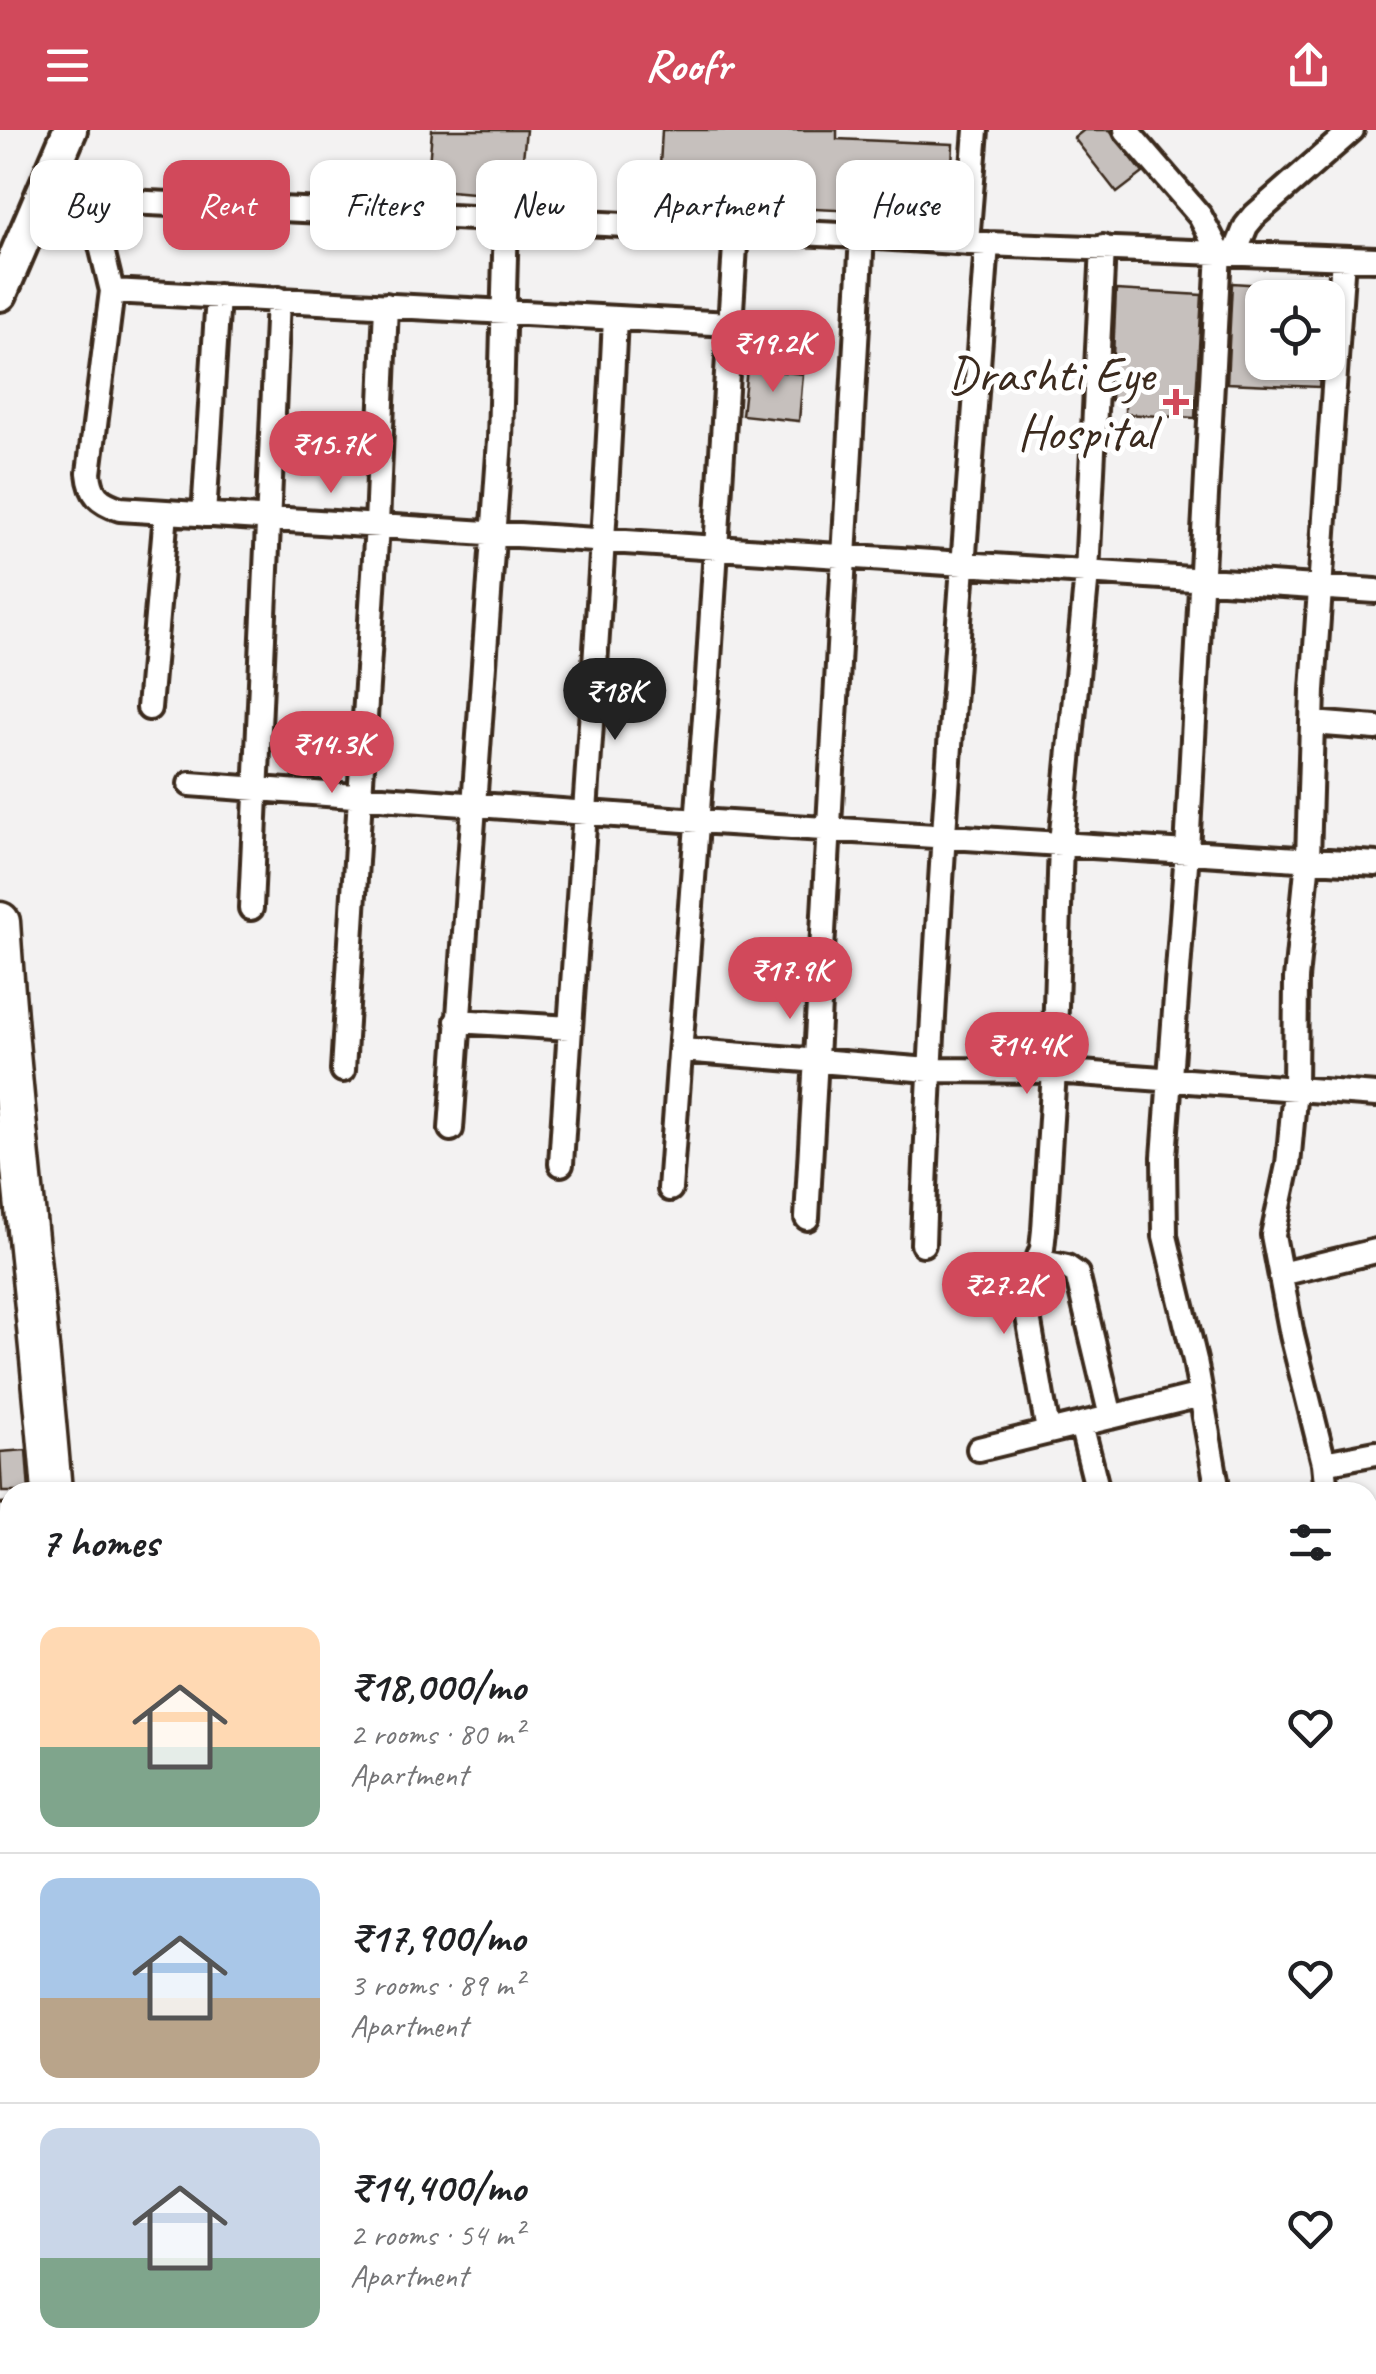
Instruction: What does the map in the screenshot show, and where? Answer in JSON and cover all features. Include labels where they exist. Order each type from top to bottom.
[{"type":"main road","points":[[58,160],[70,130]]},
{"type":"main road","points":[[0,294],[30,225]]},
{"type":"main road","points":[[1,944],[12,1206],[51,1482]]},
{"type":"street","points":[[924,1244],[929,1070],[965,565],[977,244],[976,130]]},
{"type":"street","points":[[1126,130],[1227,252]]},
{"type":"street","points":[[1216,1482],[1202,1395],[1165,1236],[1164,1157],[1187,851],[1199,580],[1227,252],[1255,215],[1352,130]]},
{"type":"street","points":[[143,202],[476,218]]},
{"type":"street","points":[[974,244],[1376,259]]},
{"type":"street","points":[[1048,1432],[1024,1294],[1044,1230],[1054,1072],[1061,843],[1086,573],[1103,247]]},
{"type":"street","points":[[102,250],[112,291],[90,489],[101,502],[120,509],[1376,591]]},
{"type":"street","points":[[450,1128],[500,440],[505,250]]},
{"type":"street","points":[[670,1189],[735,250]]},
{"type":"street","points":[[807,1218],[861,250]]},
{"type":"street","points":[[1326,1482],[1274,1235],[1288,1165],[1295,1089],[1296,979],[1308,859],[1312,723],[1343,258]]},
{"type":"street","points":[[112,291],[730,324]]},
{"type":"street","points":[[204,515],[218,296]]},
{"type":"street","points":[[251,908],[278,299]]},
{"type":"street","points":[[343,1070],[377,525],[386,304]]},
{"type":"street","points":[[561,1164],[605,540],[614,318]]},
{"type":"street","points":[[149,708],[166,513]]},
{"type":"street","points":[[1312,723],[1376,728]]},
{"type":"street","points":[[190,784],[698,822],[1376,864]]},
{"type":"street","points":[[457,1022],[570,1028]]},
{"type":"street","points":[[682,1050],[929,1070],[1054,1072],[1376,1095]]},
{"type":"street","points":[[1281,1274],[1376,1252]]},
{"type":"street","points":[[1037,1261],[1067,1267],[1077,1274],[1111,1417]]},
{"type":"street","points":[[979,1449],[1202,1395]]},
{"type":"street","points":[[1081,1424],[1096,1482]]},
{"type":"street","points":[[1324,1464],[1376,1453]]},
{"type":"building","points":[[432,130],[526,130],[523,160],[476,160],[476,193],[456,192],[456,160],[429,160]]},
{"type":"building","points":[[662,130],[837,130],[837,139],[953,144],[952,160],[836,160],[836,210],[816,209],[816,160],[660,160]]},
{"type":"building","points":[[1084,130],[1110,130],[1143,173],[1117,193],[1074,138]]},
{"type":"building","points":[[1232,283],[1245,284],[1245,380],[1320,380],[1319,387],[1227,383]]},
{"type":"building","points":[[1116,290],[1202,295],[1195,418],[1125,414],[1125,401],[1111,400]]},
{"type":"building","points":[[747,368],[803,374],[799,421],[742,415]]},
{"type":"building","points":[[26,1450],[28,1482],[2,1482],[0,1452]]},
{"type":"place","name":"Drashti Eye Hospital","points":[[1176,402]]}]
